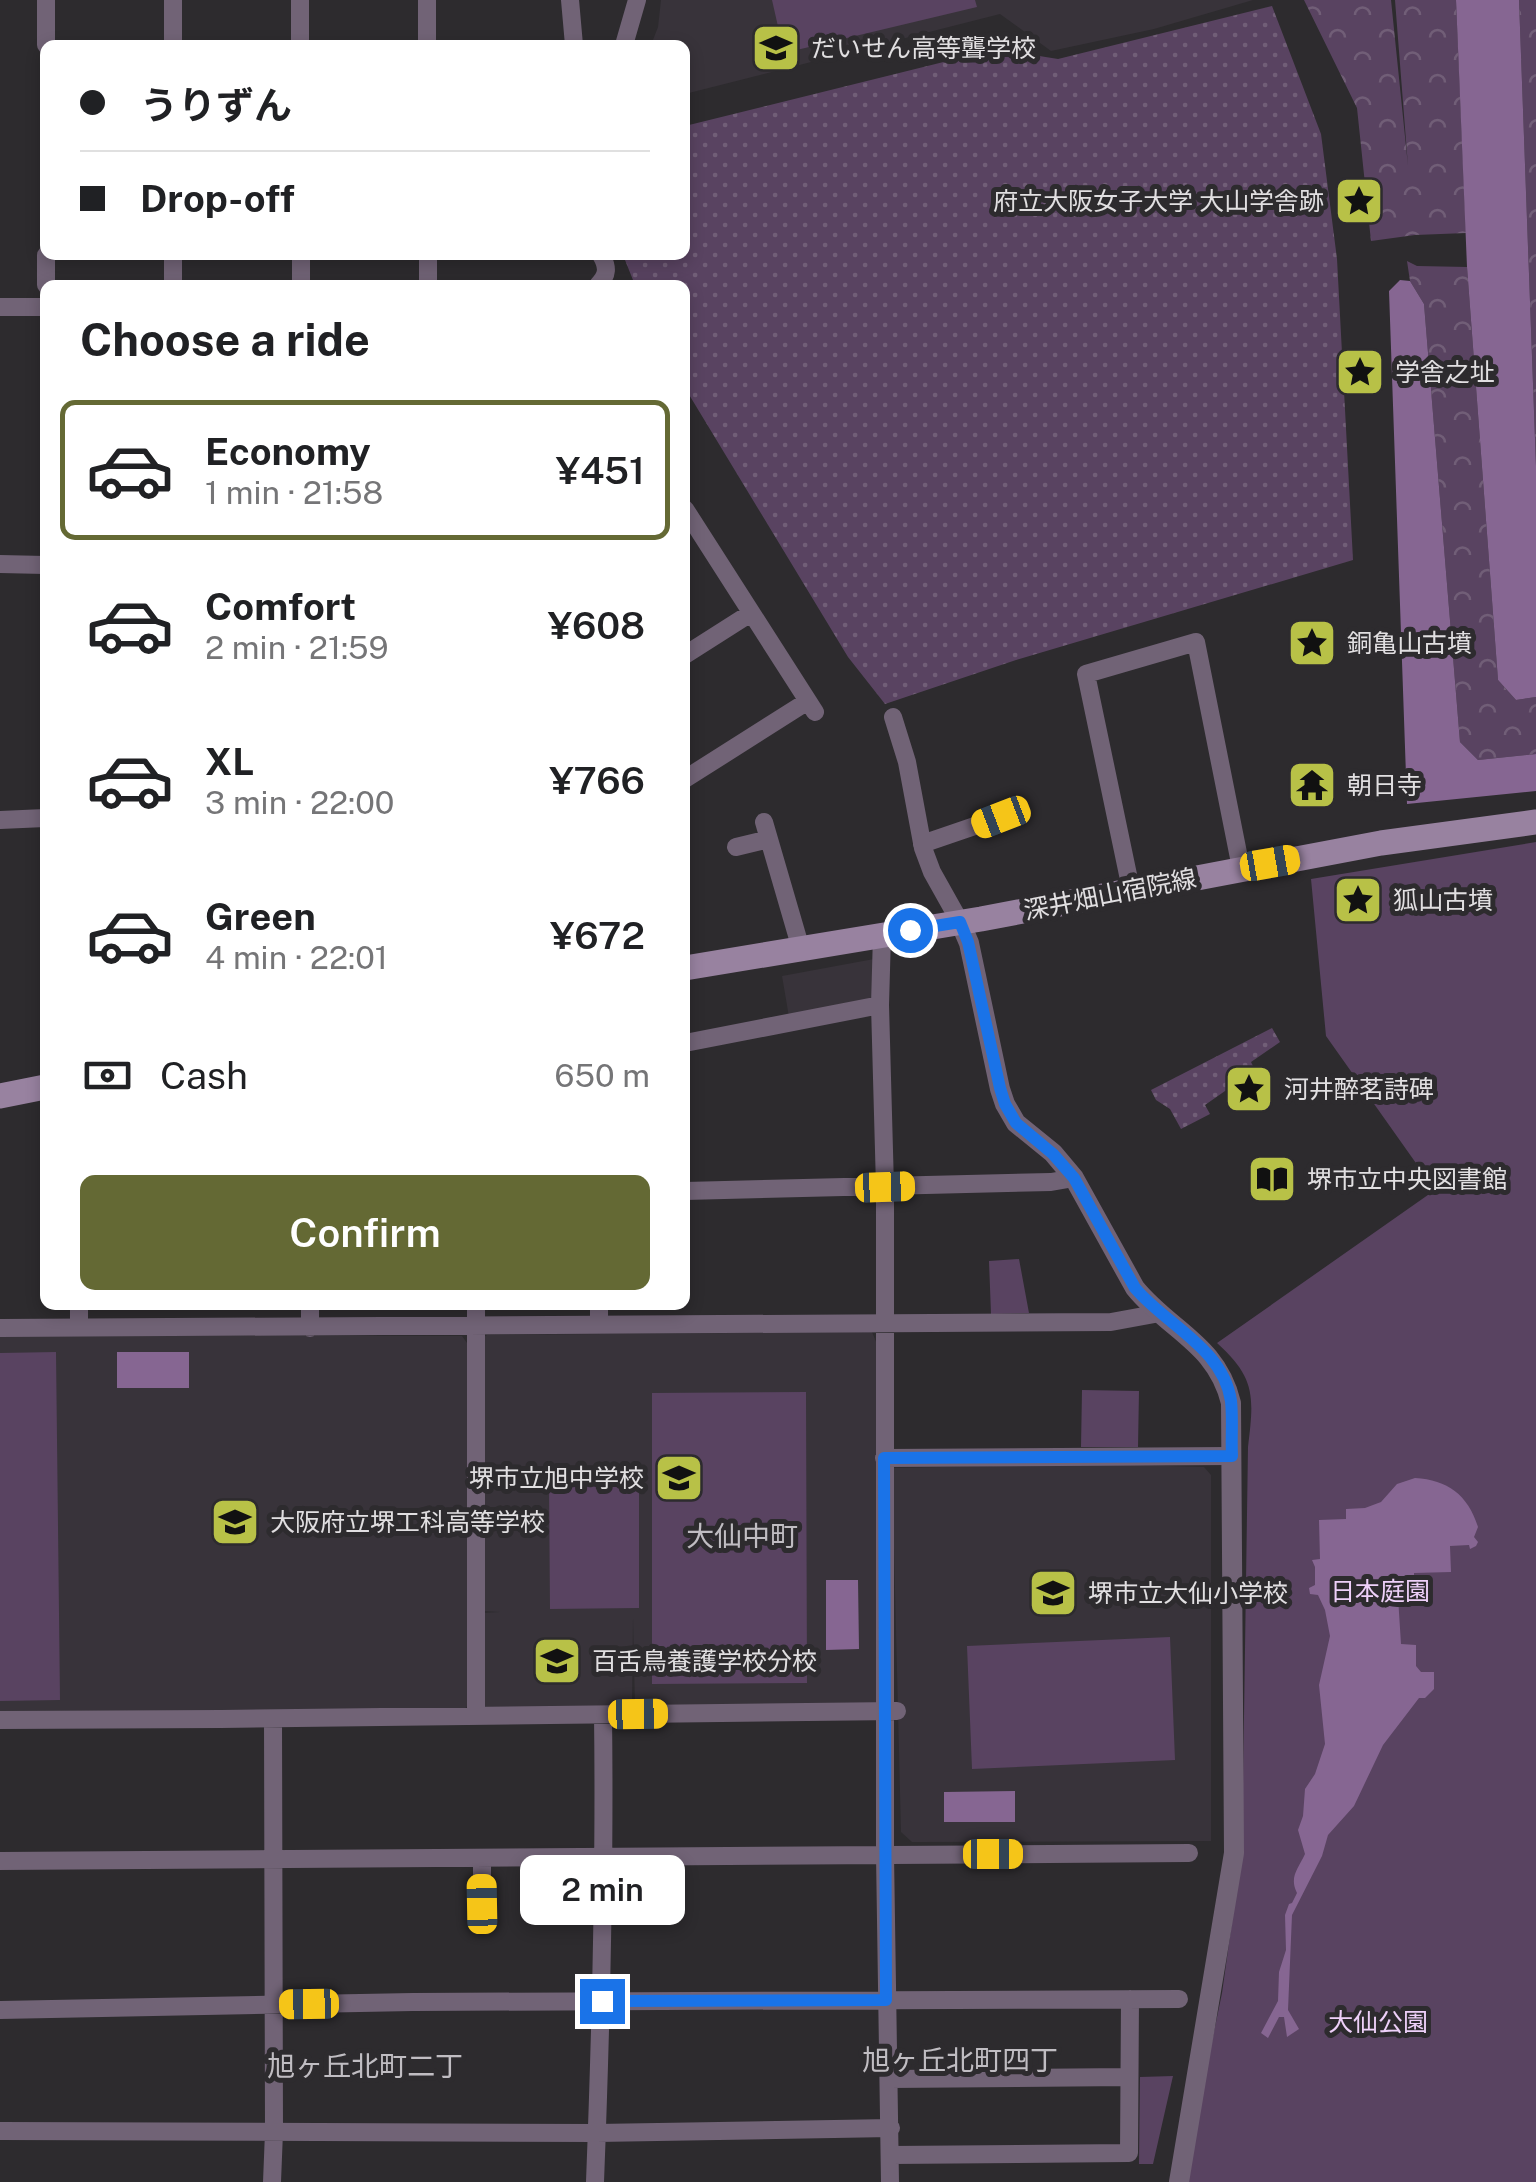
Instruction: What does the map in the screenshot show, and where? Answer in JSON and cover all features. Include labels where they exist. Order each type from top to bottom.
[{"type":"main road","name":"深井畑山宿院線","points":[[690,967],[960,922],[1381,843],[1536,822]]},
{"type":"main road","points":[[0,1096],[40,1088]]},
{"type":"street","points":[[46,0],[46,40]]},
{"type":"street","points":[[173,0],[173,40]]},
{"type":"street","points":[[300,0],[300,40]]},
{"type":"street","points":[[427,0],[427,40]]},
{"type":"street","points":[[570,0],[574,40]]},
{"type":"street","points":[[626,40],[638,0]]},
{"type":"street","points":[[0,306],[40,307]]},
{"type":"street","points":[[690,517],[812,706],[690,776]]},
{"type":"street","points":[[0,564],[40,564]]},
{"type":"street","points":[[690,652],[752,613]]},
{"type":"street","points":[[1131,889],[1086,674],[1196,642],[1241,868]]},
{"type":"street","points":[[892,717],[907,762],[922,844],[968,942],[1005,1104],[1016,1123],[1074,1178],[1135,1288],[1216,1364],[1231,1403],[1234,1853],[1179,2182]]},
{"type":"street","points":[[922,844],[1001,817]]},
{"type":"street","points":[[0,820],[40,818]]},
{"type":"street","points":[[736,846],[766,831],[801,948]]},
{"type":"street","points":[[882,935],[884,1458],[892,1711],[885,1855],[890,2182]]},
{"type":"street","points":[[690,1041],[880,1005]]},
{"type":"street","points":[[690,1191],[1051,1182],[1074,1178]]},
{"type":"street","points":[[78,1310],[79,1328]]},
{"type":"street","points":[[310,1310],[310,1328]]},
{"type":"street","points":[[476,1310],[476,1716]]},
{"type":"street","points":[[599,1310],[599,1325]]},
{"type":"street","points":[[0,1328],[1111,1322],[1160,1314]]},
{"type":"street","points":[[884,1458],[1232,1456]]},
{"type":"street","points":[[0,1720],[892,1711]]},
{"type":"street","points":[[595,2182],[602,2001],[603,1715]]},
{"type":"street","points":[[272,2182],[273,1719]]},
{"type":"street","points":[[0,1862],[1189,1853]]},
{"type":"street","points":[[482,1858],[482,1904]]},
{"type":"street","points":[[0,2010],[1179,1998]]},
{"type":"street","points":[[891,2155],[1129,2153],[1130,2000]]},
{"type":"street","points":[[889,2080],[1129,2077]]},
{"type":"street","points":[[0,2131],[597,2133],[891,2128]]},
{"type":"shaded area","name":"だいせん高等聾学校","points":[[661,0],[1253,0],[1154,29],[1051,51],[1000,14],[690,93],[690,40],[653,40]]},
{"type":"shaded area","points":[[1456,0],[1519,0],[1536,466],[1536,697],[1516,700],[1498,680],[1467,267]]},
{"type":"shaded area","points":[[1400,280],[1410,281],[1424,304],[1460,742],[1478,760],[1536,754],[1536,791],[1407,804],[1389,291]]},
{"type":"shaded area","points":[[874,959],[874,1001],[789,1017],[782,976]]},
{"type":"shaded area","name":"堺市立旭中学校","points":[[872,1332],[877,1344],[878,1702],[874,1706],[635,1707],[633,1618],[632,1708],[485,1708],[481,1613],[500,1612],[482,1611],[479,1340],[487,1335]]},
{"type":"shaded area","name":"大阪府立堺工科高等学校","points":[[0,1335],[462,1336],[467,1343],[471,1701],[465,1709],[0,1712]]},
{"type":"shaded area","points":[[117,1352],[189,1352],[189,1388],[117,1388]]},
{"type":"shaded area","name":"堺市立大仙小学校","points":[[1098,1464],[1204,1467],[1211,1475],[1211,1841],[912,1842],[901,1832],[892,1468]]},
{"type":"shaded area","points":[[1415,1478],[1447,1486],[1462,1498],[1478,1527],[1474,1537],[1478,1542],[1470,1549],[1469,1545],[1450,1546],[1451,1572],[1414,1573],[1414,1579],[1397,1581],[1401,1644],[1416,1645],[1416,1666],[1421,1672],[1434,1672],[1434,1689],[1425,1698],[1419,1698],[1383,1745],[1354,1806],[1328,1835],[1322,1856],[1292,1915],[1288,2010],[1299,2029],[1287,2037],[1284,2017],[1279,2017],[1268,2038],[1261,2033],[1278,2001],[1279,1972],[1286,1950],[1285,1915],[1297,1893],[1294,1878],[1305,1854],[1298,1830],[1305,1789],[1315,1774],[1325,1744],[1319,1685],[1330,1636],[1325,1610],[1318,1595],[1310,1594],[1309,1588],[1315,1585],[1312,1560],[1320,1559],[1319,1520],[1346,1519],[1346,1509],[1381,1502],[1397,1484]]},
{"type":"shaded area","points":[[826,1580],[858,1580],[859,1649],[826,1650]]},
{"type":"shaded area","points":[[1015,1791],[1015,1822],[944,1822],[944,1792]]},
{"type":"green space","points":[[772,0],[975,0],[977,7],[784,53]]},
{"type":"green space","points":[[1304,0],[1391,0],[1408,166],[1395,0],[1456,0],[1466,233],[1371,241],[1357,108]]},
{"type":"green space","points":[[1519,0],[1536,0],[1536,466]]},
{"type":"green space","points":[[1272,6],[1321,134],[1337,259],[1353,560],[1016,660],[885,704],[848,657],[690,396],[690,280],[633,280],[625,260],[690,260],[690,125],[996,49],[1058,59]]},
{"type":"green space","points":[[1407,261],[1417,266],[1467,267],[1498,680],[1516,700],[1536,697],[1536,754],[1478,760],[1460,742],[1424,304],[1410,281]]},
{"type":"green space","name":"大仙公園","points":[[1536,842],[1536,2182],[1183,2182],[1222,1993],[1242,1851],[1251,1401],[1246,1378],[1217,1343],[1435,1190],[1326,1036],[1311,879]]},
{"type":"green space","points":[[1272,1028],[1280,1042],[1251,1062],[1255,1070],[1205,1105],[1210,1114],[1181,1129],[1170,1109],[1156,1100],[1151,1090]]},
{"type":"green space","points":[[1019,1259],[1029,1313],[991,1314],[989,1261]]},
{"type":"green space","points":[[56,1352],[60,1700],[0,1701],[0,1353]]},
{"type":"green space","points":[[1082,1390],[1139,1391],[1138,1447],[1081,1447]]},
{"type":"green space","points":[[806,1392],[807,1683],[652,1684],[652,1393]]},
{"type":"green space","points":[[639,1480],[639,1608],[550,1609],[549,1481]]},
{"type":"green space","points":[[1170,1637],[1175,1760],[972,1769],[967,1646]]},
{"type":"green space","points":[[1173,2076],[1153,2164],[1139,2164],[1140,2077]]},
{"type":"place","name":"だいせん高等聾学校","points":[[776,48]]},
{"type":"place","name":"府立大阪女子大学 大山学舎跡","points":[[1359,201]]},
{"type":"place","name":"学舎之址","points":[[1360,372]]},
{"type":"place","name":"銅亀山古墳","points":[[1312,643]]},
{"type":"place","name":"朝日寺","points":[[1312,785]]},
{"type":"place","name":"狐山古墳","points":[[1358,900]]},
{"type":"place","name":"河井醉茗詩碑","points":[[1249,1089]]},
{"type":"place","name":"堺市立中央図書館","points":[[1272,1179]]},
{"type":"place","name":"堺市立旭中学校","points":[[679,1478]]},
{"type":"place","name":"大阪府立堺工科高等学校","points":[[235,1522]]},
{"type":"place","name":"堺市立大仙小学校","points":[[1053,1593]]},
{"type":"place","name":"百舌鳥養護学校分校","points":[[557,1661]]},
{"type":"district","name":"大仙中町","points":[[742,1536]]},
{"type":"district","name":"旭ヶ丘北町四丁","points":[[960,2060]]},
{"type":"district","name":"旭ヶ丘北町二丁","points":[[365,2066]]},
{"type":"route","points":[[602,2001],[886,2000],[884,1458],[1232,1456],[1231,1403],[1216,1364],[1135,1288],[1074,1178],[1016,1123],[1005,1104],[960,922],[910,930]]},
{"type":"park label","name":"日本庭園","points":[[1380,1591]]}]
